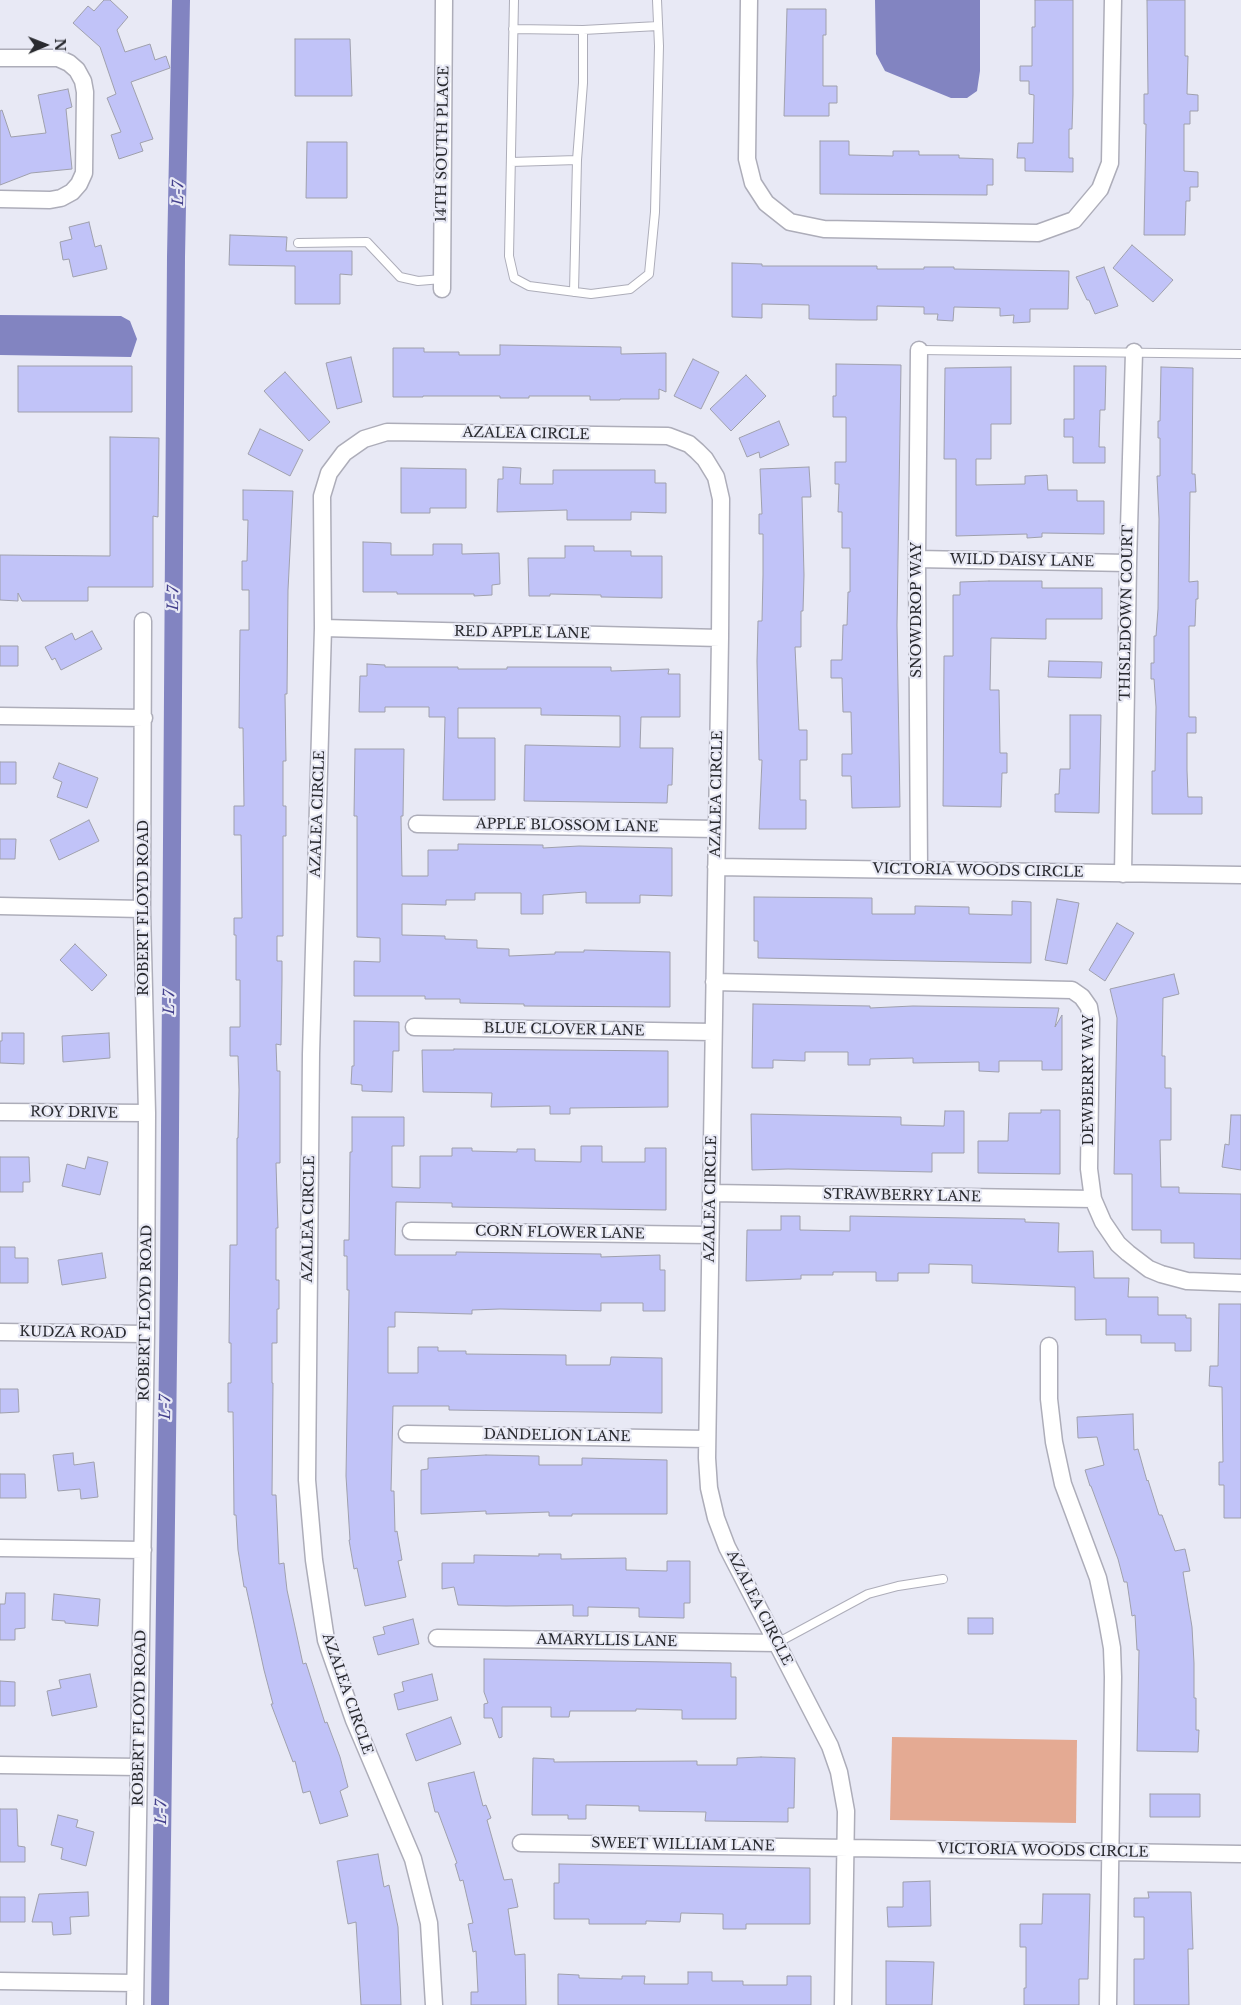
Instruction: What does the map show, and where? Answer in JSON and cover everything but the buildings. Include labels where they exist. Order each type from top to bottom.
[{"type":"street","name":"14TH SOUTH PLACE","points":[[442,284],[444,0]]},
{"type":"street","points":[[749,0],[747,159],[752,183],[766,203],[772,208],[790,222],[824,229],[1038,233],[1074,220],[1100,189],[1110,163],[1113,0]]},
{"type":"street","points":[[0,58],[58,58],[78,70],[85,92],[84,173],[79,184],[72,192],[61,198],[50,200],[0,199]]},
{"type":"street","name":"SNOWDROP WAY","points":[[919,350],[917,559],[919,870]]},
{"type":"street","name":"THISLEDOWN COURT","points":[[1123,874],[1128,563],[1134,352]]},
{"type":"street","name":"AZALEA CIRCLE","points":[[434,2005],[429,1923],[413,1859],[354,1720],[326,1640],[314,1560],[307,1480],[311,1054],[323,628],[322,496],[324,484],[336,462],[353,445],[364,439],[387,432],[668,436],[689,444],[698,451],[712,468],[719,488],[720,638],[707,1439],[710,1488],[716,1518],[727,1547],[830,1746],[839,1772],[845,1798],[846,1848],[843,2005]]},
{"type":"street","name":"WILD DAISY LANE","points":[[917,559],[1128,563]]},
{"type":"street","name":"ROBERT FLOYD ROAD","points":[[135,2005],[146,1334],[147,1113],[142,908],[143,622]]},
{"type":"street","name":"RED APPLE LANE","points":[[323,628],[720,638]]},
{"type":"street","points":[[0,716],[144,718]]},
{"type":"street","name":"APPLE BLOSSOM LANE","points":[[417,824],[717,828]]},
{"type":"street","name":"VICTORIA WOODS CIRCLE","points":[[716,867],[1241,875]]},
{"type":"street","points":[[0,906],[142,908]]},
{"type":"street","name":"DEWBERRY WAY","points":[[714,982],[1072,990],[1086,1002],[1091,1019],[1089,1169],[1093,1199],[1103,1222],[1118,1244],[1149,1269],[1187,1282],[1241,1283]]},
{"type":"street","name":"BLUE CLOVER LANE","points":[[414,1027],[713,1032]]},
{"type":"street","name":"ROY DRIVE","points":[[0,1112],[147,1113]]},
{"type":"street","name":"STRAWBERRY LANE","points":[[711,1193],[1093,1199]]},
{"type":"street","name":"CORN FLOWER LANE","points":[[411,1230],[710,1235]]},
{"type":"street","name":"KUDZA ROAD","points":[[0,1332],[146,1334]]},
{"type":"street","points":[[1049,1346],[1049,1399],[1054,1442],[1063,1484],[1098,1578],[1108,1620],[1112,1648],[1108,2005]]},
{"type":"street","name":"DANDELION LANE","points":[[407,1434],[707,1439]]},
{"type":"street","points":[[0,1548],[143,1550]]},
{"type":"street","name":"AMARYLLIS LANE","points":[[437,1638],[777,1643]]},
{"type":"street","points":[[0,1765],[139,1767]]},
{"type":"street","name":"SWEET WILLIAM LANE","points":[[521,1843],[846,1848]]},
{"type":"street","name":"VICTORIA WOODS CIRCLE","points":[[846,1848],[1241,1854]]},
{"type":"street","points":[[0,1981],[135,1983]]},
{"type":"lane","points":[[514,0],[509,256],[514,278],[529,286],[591,294],[630,289],[649,274],[655,212],[657,0]]},
{"type":"lane","points":[[514,29],[583,30],[658,26]]},
{"type":"lane","points":[[574,292],[577,160],[583,30]]},
{"type":"lane","points":[[511,162],[577,160]]},
{"type":"lane","points":[[298,243],[366,242],[400,277],[442,284]]},
{"type":"lane","points":[[919,350],[1241,354]]},
{"type":"lane","points":[[777,1643],[868,1594],[898,1586],[944,1578]]},
{"type":"shaded area","points":[[892,1737],[1077,1740],[1076,1823],[890,1820]]},
{"type":"water","points":[[875,0],[980,0],[980,71],[977,91],[967,98],[951,98],[885,71],[876,54]]},
{"type":"water","points":[[0,315],[121,316],[130,321],[137,339],[131,357],[0,355]]},
{"type":"waterway","name":"L-7","points":[[160,2005],[169,1278],[176,257],[181,0]]}]
